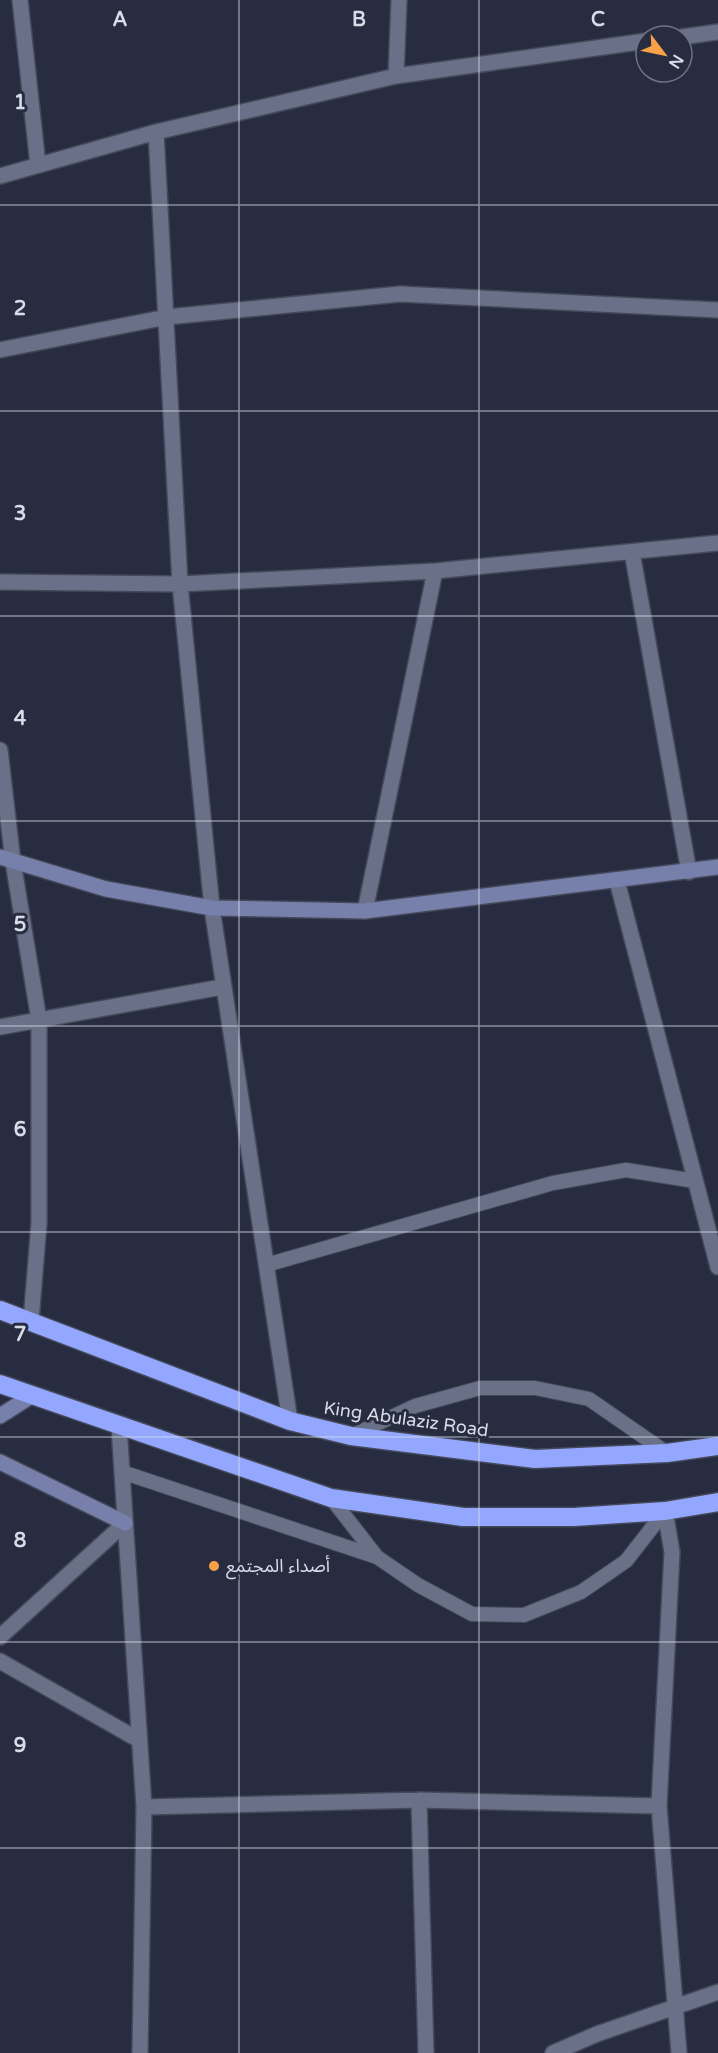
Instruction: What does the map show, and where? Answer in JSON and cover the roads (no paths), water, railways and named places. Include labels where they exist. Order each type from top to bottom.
[{"type":"highway","name":"King Abulaziz Road","points":[[0,1310],[290,1421],[351,1436],[535,1459],[667,1453],[718,1446]]},
{"type":"highway","points":[[0,1384],[330,1498],[463,1517],[574,1517],[665,1511],[718,1502]]},
{"type":"street","points":[[20,0],[38,165]]},
{"type":"street","points":[[396,76],[399,0]]},
{"type":"street","points":[[694,35],[718,32]]},
{"type":"street","points":[[0,176],[156,132],[396,76],[634,43]]},
{"type":"street","points":[[156,132],[180,584],[212,908],[222,987],[290,1421]]},
{"type":"street","points":[[0,350],[167,317],[400,294],[718,310]]},
{"type":"street","points":[[0,582],[180,584],[435,571],[718,543]]},
{"type":"street","points":[[632,552],[690,872]]},
{"type":"street","points":[[365,911],[435,571]]},
{"type":"street","points":[[0,750],[7,860],[39,1020],[39,1223],[31,1321]]},
{"type":"street","points":[[7,860],[106,890],[212,908],[365,911],[718,867]]},
{"type":"street","points":[[617,881],[718,1267]]},
{"type":"street","points":[[0,1027],[222,987]]},
{"type":"street","points":[[0,1416],[33,1395]]},
{"type":"street","points":[[119,1426],[144,1807],[140,2053]]},
{"type":"street","points":[[0,1462],[125,1523]]},
{"type":"street","points":[[665,1511],[672,1552],[659,1806],[679,2053]]},
{"type":"street","points":[[0,1637],[125,1523]]},
{"type":"street","points":[[0,1661],[139,1740]]},
{"type":"street","points":[[144,1807],[419,1800],[659,1806]]},
{"type":"street","points":[[419,1800],[426,2053]]},
{"type":"street","points":[[553,2053],[718,1992]]},
{"type":"lane","points":[[266,1266],[553,1183],[626,1170],[695,1181]]},
{"type":"lane","points":[[351,1436],[415,1406],[480,1388],[535,1388],[589,1399],[667,1453]]},
{"type":"lane","points":[[122,1472],[377,1557],[418,1585],[472,1614],[524,1615],[581,1592],[626,1561],[665,1511]]},
{"type":"lane","points":[[330,1498],[377,1557]]},
{"type":"place","name":"أصداء المجتمع","points":[[214,1566]]}]
